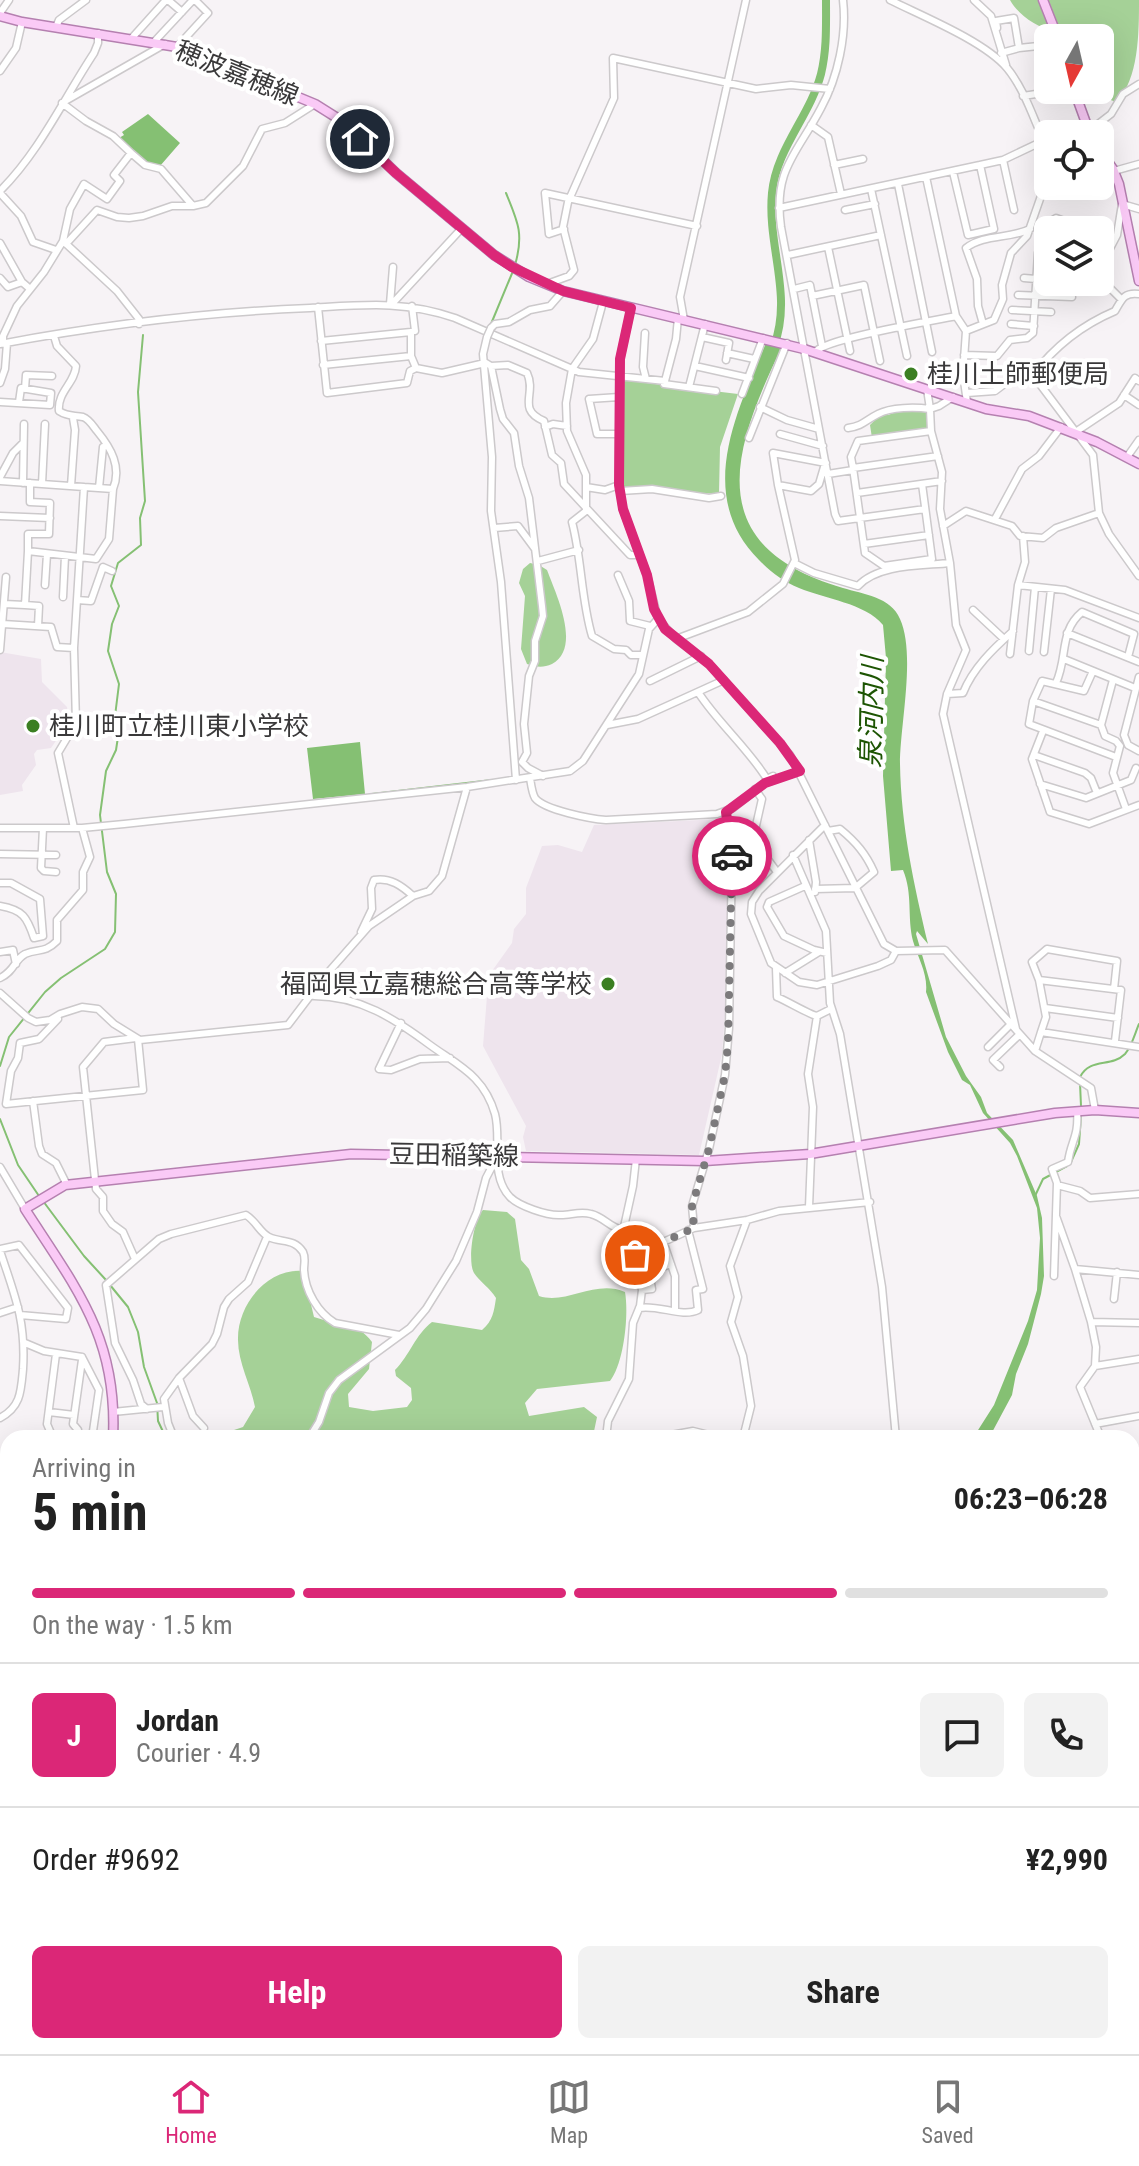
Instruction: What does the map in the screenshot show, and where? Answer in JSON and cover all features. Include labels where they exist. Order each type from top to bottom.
[{"type":"main road","points":[[1043,0],[1052,24]]},
{"type":"main road","name":"穂波嘉穂線","points":[[0,15],[22,22],[177,47],[315,104],[342,121],[396,173],[512,267],[563,291],[765,338]]},
{"type":"main road","points":[[1114,171],[1139,281]]},
{"type":"main road","points":[[765,338],[804,349],[818,349],[927,389],[967,398],[986,409],[1029,416],[1078,433],[1139,464]]},
{"type":"main road","name":"豆田稲築線","points":[[25,1209],[66,1185],[95,1180],[351,1154],[705,1161],[810,1154],[1011,1119],[1077,1111],[1139,1113]]},
{"type":"main road","points":[[25,1209],[72,1279],[93,1317],[108,1367],[113,1430]]},
{"type":"street","points":[[0,15],[9,0]]},
{"type":"street","points":[[56,27],[59,20],[84,0]]},
{"type":"street","points":[[131,39],[167,0],[182,12]]},
{"type":"street","points":[[154,42],[194,0],[208,13],[177,47]]},
{"type":"street","points":[[663,381],[681,319],[680,297],[746,0]]},
{"type":"street","points":[[843,0],[840,54],[811,125],[787,164],[782,178],[779,208],[838,521],[925,509]]},
{"type":"street","points":[[890,0],[986,50],[1007,69]]},
{"type":"street","points":[[974,0],[991,16],[1007,69],[1034,121]]},
{"type":"street","points":[[995,31],[996,21],[1014,18],[1019,48]]},
{"type":"street","points":[[0,71],[16,48],[22,22]]},
{"type":"street","points":[[56,250],[33,242],[21,216],[0,192],[28,160],[97,49],[98,33]]},
{"type":"street","points":[[63,102],[165,44]]},
{"type":"street","points":[[1001,53],[1034,46]]},
{"type":"street","points":[[547,284],[569,276],[574,270],[564,229],[569,198],[614,98],[613,58],[756,89],[791,85],[828,89]]},
{"type":"street","points":[[1104,120],[1123,94],[1139,84]]},
{"type":"street","points":[[1023,96],[1034,94]]},
{"type":"street","points":[[63,102],[86,121],[113,136],[145,165],[161,169],[193,206]]},
{"type":"street","points":[[0,382],[5,369],[3,330],[56,250],[97,210],[129,218],[172,206],[206,203],[243,166],[262,129],[285,123],[315,104]]},
{"type":"street","points":[[811,125],[828,137],[841,194]]},
{"type":"street","points":[[779,208],[1003,160],[1034,145]]},
{"type":"street","points":[[64,242],[70,209],[84,184],[107,199],[120,181],[114,175],[131,153]]},
{"type":"street","points":[[834,165],[863,159]]},
{"type":"street","points":[[1003,160],[1014,210]]},
{"type":"street","points":[[1114,171],[1139,164]]},
{"type":"street","points":[[980,165],[996,237]]},
{"type":"street","points":[[953,172],[970,245]]},
{"type":"street","points":[[926,177],[956,316],[966,331],[963,374],[967,398],[995,391],[1015,376],[1033,375],[1067,340],[1095,318],[1115,311],[1127,294],[1139,294]]},
{"type":"street","points":[[898,184],[932,352]]},
{"type":"street","points":[[871,189],[907,356]]},
{"type":"street","points":[[564,229],[549,234],[543,194],[551,192],[697,226]]},
{"type":"street","points":[[966,331],[994,320],[1003,299],[1002,285],[1011,253],[1027,236],[1040,200]]},
{"type":"street","points":[[845,210],[875,204]]},
{"type":"street","points":[[1121,299],[1106,284],[1105,258],[1117,235],[1122,204],[1139,209]]},
{"type":"street","points":[[391,304],[462,228]]},
{"type":"street","points":[[968,235],[994,229]]},
{"type":"street","points":[[983,324],[978,306],[977,279],[966,248],[1030,229]]},
{"type":"street","points":[[788,255],[881,235]]},
{"type":"street","points":[[64,242],[117,291],[139,319],[139,324]]},
{"type":"street","points":[[0,243],[22,282],[29,288]]},
{"type":"street","points":[[828,247],[850,351]]},
{"type":"street","points":[[391,304],[393,267]]},
{"type":"street","points":[[861,274],[880,361]]},
{"type":"street","points":[[0,278],[8,287],[22,282]]},
{"type":"street","points":[[1024,278],[1034,279]]},
{"type":"street","points":[[794,289],[810,285],[818,349],[847,339],[956,316]]},
{"type":"street","points":[[812,296],[864,285]]},
{"type":"street","points":[[543,776],[522,762],[527,753],[524,724],[529,676],[535,661],[536,631],[543,616],[537,552],[514,433],[503,419],[483,354],[487,337],[495,324],[509,322],[530,310],[550,306],[563,291]]},
{"type":"street","points":[[1018,295],[1034,296]]},
{"type":"street","points":[[964,355],[997,356],[1010,340],[1027,338],[1033,333],[1036,296],[1072,297]]},
{"type":"street","points":[[603,302],[593,339],[572,369],[566,403],[570,440],[583,464],[586,487],[586,511],[572,522],[579,550],[583,599],[592,636],[614,649],[626,650],[631,655],[643,655]]},
{"type":"street","points":[[3,343],[232,312],[391,304],[434,311],[572,369],[716,391]]},
{"type":"street","points":[[412,306],[415,331]]},
{"type":"street","points":[[318,307],[327,393],[407,383],[410,371],[416,368],[442,373],[488,365],[508,365],[527,373],[530,379],[529,411],[532,416],[544,421],[552,455],[561,463],[564,484],[630,555],[639,555]]},
{"type":"street","points":[[631,308],[621,349],[619,377],[619,488],[658,619],[676,639],[701,656],[724,680],[780,743],[800,771],[886,946],[896,951],[933,949],[948,952],[1035,1051],[1091,1088],[1095,1110]]},
{"type":"street","points":[[1012,310],[1051,312]]},
{"type":"street","points":[[689,387],[705,324]]},
{"type":"street","points":[[1011,324],[1034,326]]},
{"type":"street","points":[[321,341],[411,332],[411,356],[416,368]]},
{"type":"street","points":[[645,333],[643,367],[646,379]]},
{"type":"street","points":[[28,551],[96,559],[109,539],[117,472],[113,453],[90,422],[82,417],[61,414],[58,408],[63,392],[75,376],[76,366],[57,346],[54,336]]},
{"type":"street","points":[[702,337],[729,343],[726,356],[754,359]]},
{"type":"street","points":[[742,394],[765,338]]},
{"type":"street","points":[[749,438],[786,343]]},
{"type":"street","points":[[323,365],[411,356]]},
{"type":"street","points":[[488,365],[494,528],[516,780]]},
{"type":"street","points":[[695,366],[749,378]]},
{"type":"street","points":[[25,389],[26,375],[52,376]]},
{"type":"street","points":[[1033,375],[1095,458],[1099,513],[1109,534],[1139,576]]},
{"type":"street","points":[[1078,433],[1119,403],[1135,378],[1139,381]]},
{"type":"street","points":[[0,402],[50,405],[50,392],[21,388],[19,402]]},
{"type":"street","points":[[927,389],[931,431],[942,481],[940,509],[950,563],[956,625],[966,650],[947,694],[943,714],[1018,1034]]},
{"type":"street","points":[[1124,395],[1139,405]]},
{"type":"street","points":[[618,434],[597,434],[589,399],[619,397]]},
{"type":"street","points":[[848,428],[866,424],[879,413],[908,406],[930,409],[953,397]]},
{"type":"street","points":[[760,407],[787,420],[819,429]]},
{"type":"street","points":[[71,486],[73,418]]},
{"type":"street","points":[[24,424],[23,443],[30,502],[50,503],[49,534],[28,534],[25,605]]},
{"type":"street","points":[[42,484],[45,424]]},
{"type":"street","points":[[545,427],[553,424],[567,426]]},
{"type":"street","points":[[995,519],[1022,469],[1039,456],[1061,427]]},
{"type":"street","points":[[922,484],[932,559],[884,566],[865,553],[851,457],[858,441],[931,431]]},
{"type":"street","points":[[780,434],[823,446]]},
{"type":"street","points":[[1127,457],[1139,440]]},
{"type":"street","points":[[23,443],[13,453],[0,479],[113,489]]},
{"type":"street","points":[[99,488],[103,447]]},
{"type":"street","points":[[676,639],[748,612],[783,584],[794,564],[773,453],[826,463]]},
{"type":"street","points":[[828,474],[938,456]]},
{"type":"street","points":[[778,485],[811,491],[819,484],[826,463]]},
{"type":"street","points":[[857,493],[942,481]]},
{"type":"street","points":[[74,828],[58,753],[76,723],[74,648],[84,487]]},
{"type":"street","points":[[586,487],[605,490],[652,489],[709,498],[721,496]]},
{"type":"street","points":[[943,526],[962,511],[995,519],[1012,526],[1023,536],[1043,538],[1056,528],[1099,513]]},
{"type":"street","points":[[0,516],[50,518]]},
{"type":"street","points":[[494,528],[518,526],[537,552]]},
{"type":"street","points":[[864,544],[929,535]]},
{"type":"street","points":[[1010,654],[1018,585],[1024,571],[1023,536]]},
{"type":"street","points":[[538,561],[579,550]]},
{"type":"street","points":[[45,585],[47,554]]},
{"type":"street","points":[[63,597],[65,556]]},
{"type":"street","points":[[794,564],[858,586],[868,578],[887,571],[950,563]]},
{"type":"street","points":[[77,600],[91,601],[103,567],[112,571]]},
{"type":"street","points":[[618,575],[629,601],[630,621],[650,626]]},
{"type":"street","points":[[0,650],[6,577]]},
{"type":"street","points":[[1018,585],[1077,593],[1139,618]]},
{"type":"street","points":[[1029,651],[1035,587]]},
{"type":"street","points":[[1044,652],[1051,589]]},
{"type":"street","points":[[3,607],[39,606],[38,626]]},
{"type":"street","points":[[973,610],[1004,639]]},
{"type":"street","points":[[1056,683],[1064,659],[1070,622],[1082,612],[1134,634],[1128,657]]},
{"type":"street","points":[[0,828],[82,828],[467,787],[559,774],[579,767],[607,725],[639,674],[650,626],[658,619]]},
{"type":"street","points":[[3,624],[51,627],[57,647],[74,648]]},
{"type":"street","points":[[947,694],[963,693],[975,670],[1013,631]]},
{"type":"street","points":[[1067,633],[1139,662]]},
{"type":"street","points":[[650,681],[701,656]]},
{"type":"street","points":[[1064,659],[1135,688]]},
{"type":"street","points":[[1093,671],[1084,691],[1042,681],[1033,701],[1029,724],[1116,757]]},
{"type":"street","points":[[1139,677],[1124,739],[1139,751]]},
{"type":"street","points":[[607,725],[638,719],[724,680]]},
{"type":"street","points":[[1113,680],[1101,725],[1105,736],[1119,744],[1113,773],[1126,809]]},
{"type":"street","points":[[698,692],[767,779],[777,774],[778,778]]},
{"type":"street","points":[[1033,701],[1101,725]]},
{"type":"street","points":[[1043,731],[1033,764],[1050,812],[1089,824],[1139,805]]},
{"type":"street","points":[[1034,755],[1085,773],[1091,778],[1097,793]]},
{"type":"street","points":[[1040,784],[1082,797],[1133,779],[1136,768]]},
{"type":"street","points":[[530,778],[539,801],[590,819],[704,816],[726,812],[755,789],[800,771]]},
{"type":"street","points":[[135,1259],[123,1232],[112,1224],[103,1211],[103,1197],[96,1189],[83,1067],[104,1042],[284,1026],[291,1022],[312,991],[369,926],[413,896],[429,891],[446,869],[467,787]]},
{"type":"street","points":[[755,789],[762,799],[753,839],[777,872]]},
{"type":"street","points":[[639,1308],[652,1306],[692,1313],[698,1310],[696,1290],[703,1289],[691,1229],[692,1206],[725,1075],[729,1028],[732,855],[726,812]]},
{"type":"street","points":[[43,828],[41,868],[56,872]]},
{"type":"street","points":[[0,978],[11,973],[28,953],[42,952],[57,941],[59,918],[82,894],[83,872],[90,857],[82,828]]},
{"type":"street","points":[[815,889],[855,888],[874,872],[861,848],[840,829],[826,828],[809,840],[759,891],[751,908],[764,947],[776,968],[805,985],[817,985],[886,963],[896,951]]},
{"type":"street","points":[[809,840],[815,904]]},
{"type":"street","points":[[0,854],[56,855]]},
{"type":"street","points":[[793,855],[826,931],[823,952],[831,1009],[840,1034],[882,1287],[895,1430]]},
{"type":"street","points":[[360,936],[372,909],[371,888],[374,880],[396,883],[413,896]]},
{"type":"street","points":[[0,883],[11,883],[40,899],[43,936],[34,938],[28,919],[15,909],[0,906]]},
{"type":"street","points":[[805,886],[769,902],[767,907],[784,936],[823,952]]},
{"type":"street","points":[[1035,1051],[1046,1017],[1032,962],[1047,949],[1117,961],[1114,989]]},
{"type":"street","points":[[0,952],[13,950],[16,964]]},
{"type":"street","points":[[785,973],[823,952]]},
{"type":"street","points":[[776,968],[777,997],[797,1005],[809,1015],[817,1016],[831,1009]]},
{"type":"street","points":[[1039,980],[1121,990],[1115,1041]]},
{"type":"street","points":[[312,991],[314,996],[331,996],[368,1007],[401,1023],[472,1073],[492,1105],[496,1118],[498,1168],[503,1185],[513,1200],[550,1214],[593,1214],[616,1229],[623,1230]]},
{"type":"street","points":[[0,993],[32,1021],[45,1022],[63,1013],[82,1007],[98,1009],[137,1039],[143,1090],[6,1104],[19,1045],[39,1039],[63,1013]]},
{"type":"street","points":[[1045,1008],[1118,1018]]},
{"type":"street","points":[[809,1207],[813,1107],[808,1074],[817,1016]]},
{"type":"street","points":[[401,1023],[379,1069],[391,1070],[420,1059],[450,1058]]},
{"type":"street","points":[[988,1047],[1010,1025]]},
{"type":"street","points":[[1041,1032],[1139,1047]]},
{"type":"street","points":[[1000,1067],[993,1060],[1018,1034]]},
{"type":"street","points":[[379,1043],[389,1048]]},
{"type":"street","points":[[33,1101],[42,1154],[56,1163],[66,1185]]},
{"type":"street","points":[[1054,1276],[1057,1185],[1054,1173],[1068,1162],[1078,1132],[1077,1111]]},
{"type":"street","points":[[314,1430],[329,1393],[339,1380],[410,1328],[426,1309],[456,1261],[477,1212],[486,1178],[498,1156]]},
{"type":"street","points":[[607,1430],[608,1421],[629,1379],[633,1323],[642,1290],[635,1255],[622,1236],[636,1159]]},
{"type":"street","points":[[0,1167],[25,1209]]},
{"type":"street","points":[[1057,1185],[1080,1191],[1090,1198],[1139,1194]]},
{"type":"street","points":[[635,1255],[691,1229],[747,1220],[779,1211],[870,1202]]},
{"type":"street","points":[[1055,1214],[1075,1269],[1096,1347],[1095,1366],[1080,1387],[1098,1430]]},
{"type":"street","points":[[147,1409],[141,1404],[115,1343],[105,1290],[110,1280],[159,1239],[171,1234],[242,1215],[252,1218],[267,1237],[286,1240],[300,1248],[304,1254],[305,1278],[320,1312],[326,1318],[399,1335]]},
{"type":"street","points":[[745,1430],[751,1406],[743,1356],[731,1322],[738,1297],[730,1266],[747,1220]]},
{"type":"street","points":[[171,1430],[163,1407],[166,1395],[212,1344],[224,1307],[248,1282],[267,1237]]},
{"type":"street","points":[[663,1241],[675,1276],[675,1310]]},
{"type":"street","points":[[0,1313],[19,1311],[66,1319],[68,1308],[19,1245],[1,1255],[19,1311],[25,1343],[18,1402],[0,1418]]},
{"type":"street","points":[[642,1290],[652,1289],[649,1272],[671,1264]]},
{"type":"street","points":[[1075,1269],[1139,1275]]},
{"type":"street","points":[[1114,1299],[1117,1272]]},
{"type":"street","points":[[1091,1322],[1139,1323]]},
{"type":"street","points":[[25,1343],[56,1354],[82,1357]]},
{"type":"street","points":[[50,1430],[47,1424],[56,1354]]},
{"type":"street","points":[[78,1430],[73,1424],[82,1357]]},
{"type":"street","points":[[82,1357],[99,1390],[93,1430]]},
{"type":"street","points":[[1095,1366],[1139,1359]]},
{"type":"street","points":[[179,1378],[193,1416],[204,1428]]},
{"type":"street","points":[[113,1412],[163,1407]]},
{"type":"street","points":[[49,1412],[74,1415]]},
{"type":"street","points":[[1095,1424],[1139,1416]]},
{"type":"street","points":[[0,1510],[0,1523]]},
{"type":"shaded area","points":[[1010,0],[1139,0],[1138,41],[1124,93],[1114,101],[1114,24],[1036,24],[1017,10]]},
{"type":"shaded area","points":[[148,114],[180,143],[160,166],[146,162],[119,138],[124,135],[122,132]]},
{"type":"shaded area","points":[[766,343],[782,347],[750,424],[741,459],[740,492],[748,522],[767,548],[798,570],[883,601],[896,612],[905,634],[907,670],[900,764],[903,810],[913,877],[928,944],[917,931],[916,934],[946,1037],[987,1113],[1013,1140],[1037,1196],[1042,1218],[1044,1276],[1041,1294],[1012,1395],[993,1430],[978,1430],[994,1405],[1028,1321],[1037,1290],[1040,1238],[1037,1208],[1010,1143],[983,1113],[970,1085],[962,1080],[948,1052],[926,992],[924,972],[913,941],[906,879],[903,870],[891,871],[883,776],[886,658],[883,625],[866,611],[788,583],[759,560],[740,535],[729,509],[725,482],[727,454],[743,397]]},
{"type":"shaded area","points":[[622,380],[738,394],[720,447],[719,494],[622,489]]},
{"type":"shaded area","points":[[907,408],[927,411],[928,430],[872,438],[870,425],[881,414],[888,415]]},
{"type":"shaded area","points":[[530,563],[547,570],[566,634],[561,656],[543,667],[527,664],[521,649],[525,596],[519,583],[523,569]]},
{"type":"shaded area","name":"桂川町立桂川東小学校","points":[[0,652],[41,659],[42,682],[67,707],[68,715],[64,729],[51,748],[37,750],[34,754],[36,765],[22,785],[23,791],[0,795]]},
{"type":"shaded area","points":[[360,742],[365,794],[313,799],[307,748]]},
{"type":"shaded area","name":"福岡県立嘉穂総合高等学校","points":[[721,819],[728,878],[725,1015],[722,1054],[699,1155],[526,1151],[523,1137],[526,1126],[483,1046],[492,971],[512,943],[514,929],[526,914],[526,888],[542,846],[558,845],[582,852],[594,825]]},
{"type":"shaded area","points":[[483,1210],[507,1212],[515,1219],[521,1260],[529,1269],[539,1296],[560,1297],[603,1288],[625,1292],[624,1338],[619,1363],[610,1381],[537,1389],[525,1403],[529,1416],[584,1407],[597,1417],[594,1430],[234,1430],[243,1427],[255,1407],[239,1349],[239,1327],[243,1314],[266,1282],[290,1272],[303,1271],[314,1317],[360,1330],[372,1342],[369,1369],[348,1394],[349,1407],[373,1411],[407,1407],[412,1400],[411,1388],[396,1376],[395,1370],[426,1327],[432,1322],[482,1330],[492,1316],[496,1298],[474,1273],[471,1259],[474,1230]]},
{"type":"waterway","name":"泉河内川","points":[[774,346],[781,308],[771,213],[772,193],[786,147],[821,74],[826,0]]},
{"type":"waterway","points":[[506,193],[518,228],[515,265]]},
{"type":"waterway","points":[[491,324],[513,271]]},
{"type":"waterway","points":[[0,1066],[9,1037],[45,992],[105,949],[115,932],[116,894],[107,872],[100,815],[106,771],[116,750],[118,737],[115,716],[119,684],[108,651],[112,624],[119,606],[111,586],[118,563],[141,545],[140,518],[145,501],[138,392],[143,335]]},
{"type":"waterway","points":[[372,794],[492,780]]},
{"type":"waterway","points":[[1080,1077],[1089,1067],[1113,1061],[1125,1054],[1139,1024]]},
{"type":"waterway","points":[[1080,1083],[1081,1106]]},
{"type":"waterway","points":[[1071,1162],[1079,1144],[1081,1116]]},
{"type":"waterway","points":[[0,1119],[18,1165],[39,1196]]},
{"type":"waterway","points":[[1035,1196],[1043,1179],[1067,1166]]},
{"type":"waterway","points":[[43,1201],[106,1280]]},
{"type":"waterway","points":[[110,1285],[128,1307],[138,1332],[144,1367],[157,1403],[158,1421],[162,1430]]},
{"type":"way so far","points":[[635,1255],[694,1228],[692,1206],[709,1149],[725,1075],[731,986],[732,856]]},
{"type":"place","name":"桂川土師郵便局","points":[[911,374]]},
{"type":"place","name":"桂川町立桂川東小学校","points":[[33,726]]},
{"type":"place","name":"福岡県立嘉穂総合高等学校","points":[[608,984]]},
{"type":"route","points":[[360,139],[396,173],[512,267],[563,291],[631,308],[620,359],[619,485],[627,525],[647,575],[654,609],[665,629],[709,664],[780,743],[800,771],[765,783],[726,812],[732,856]]}]
